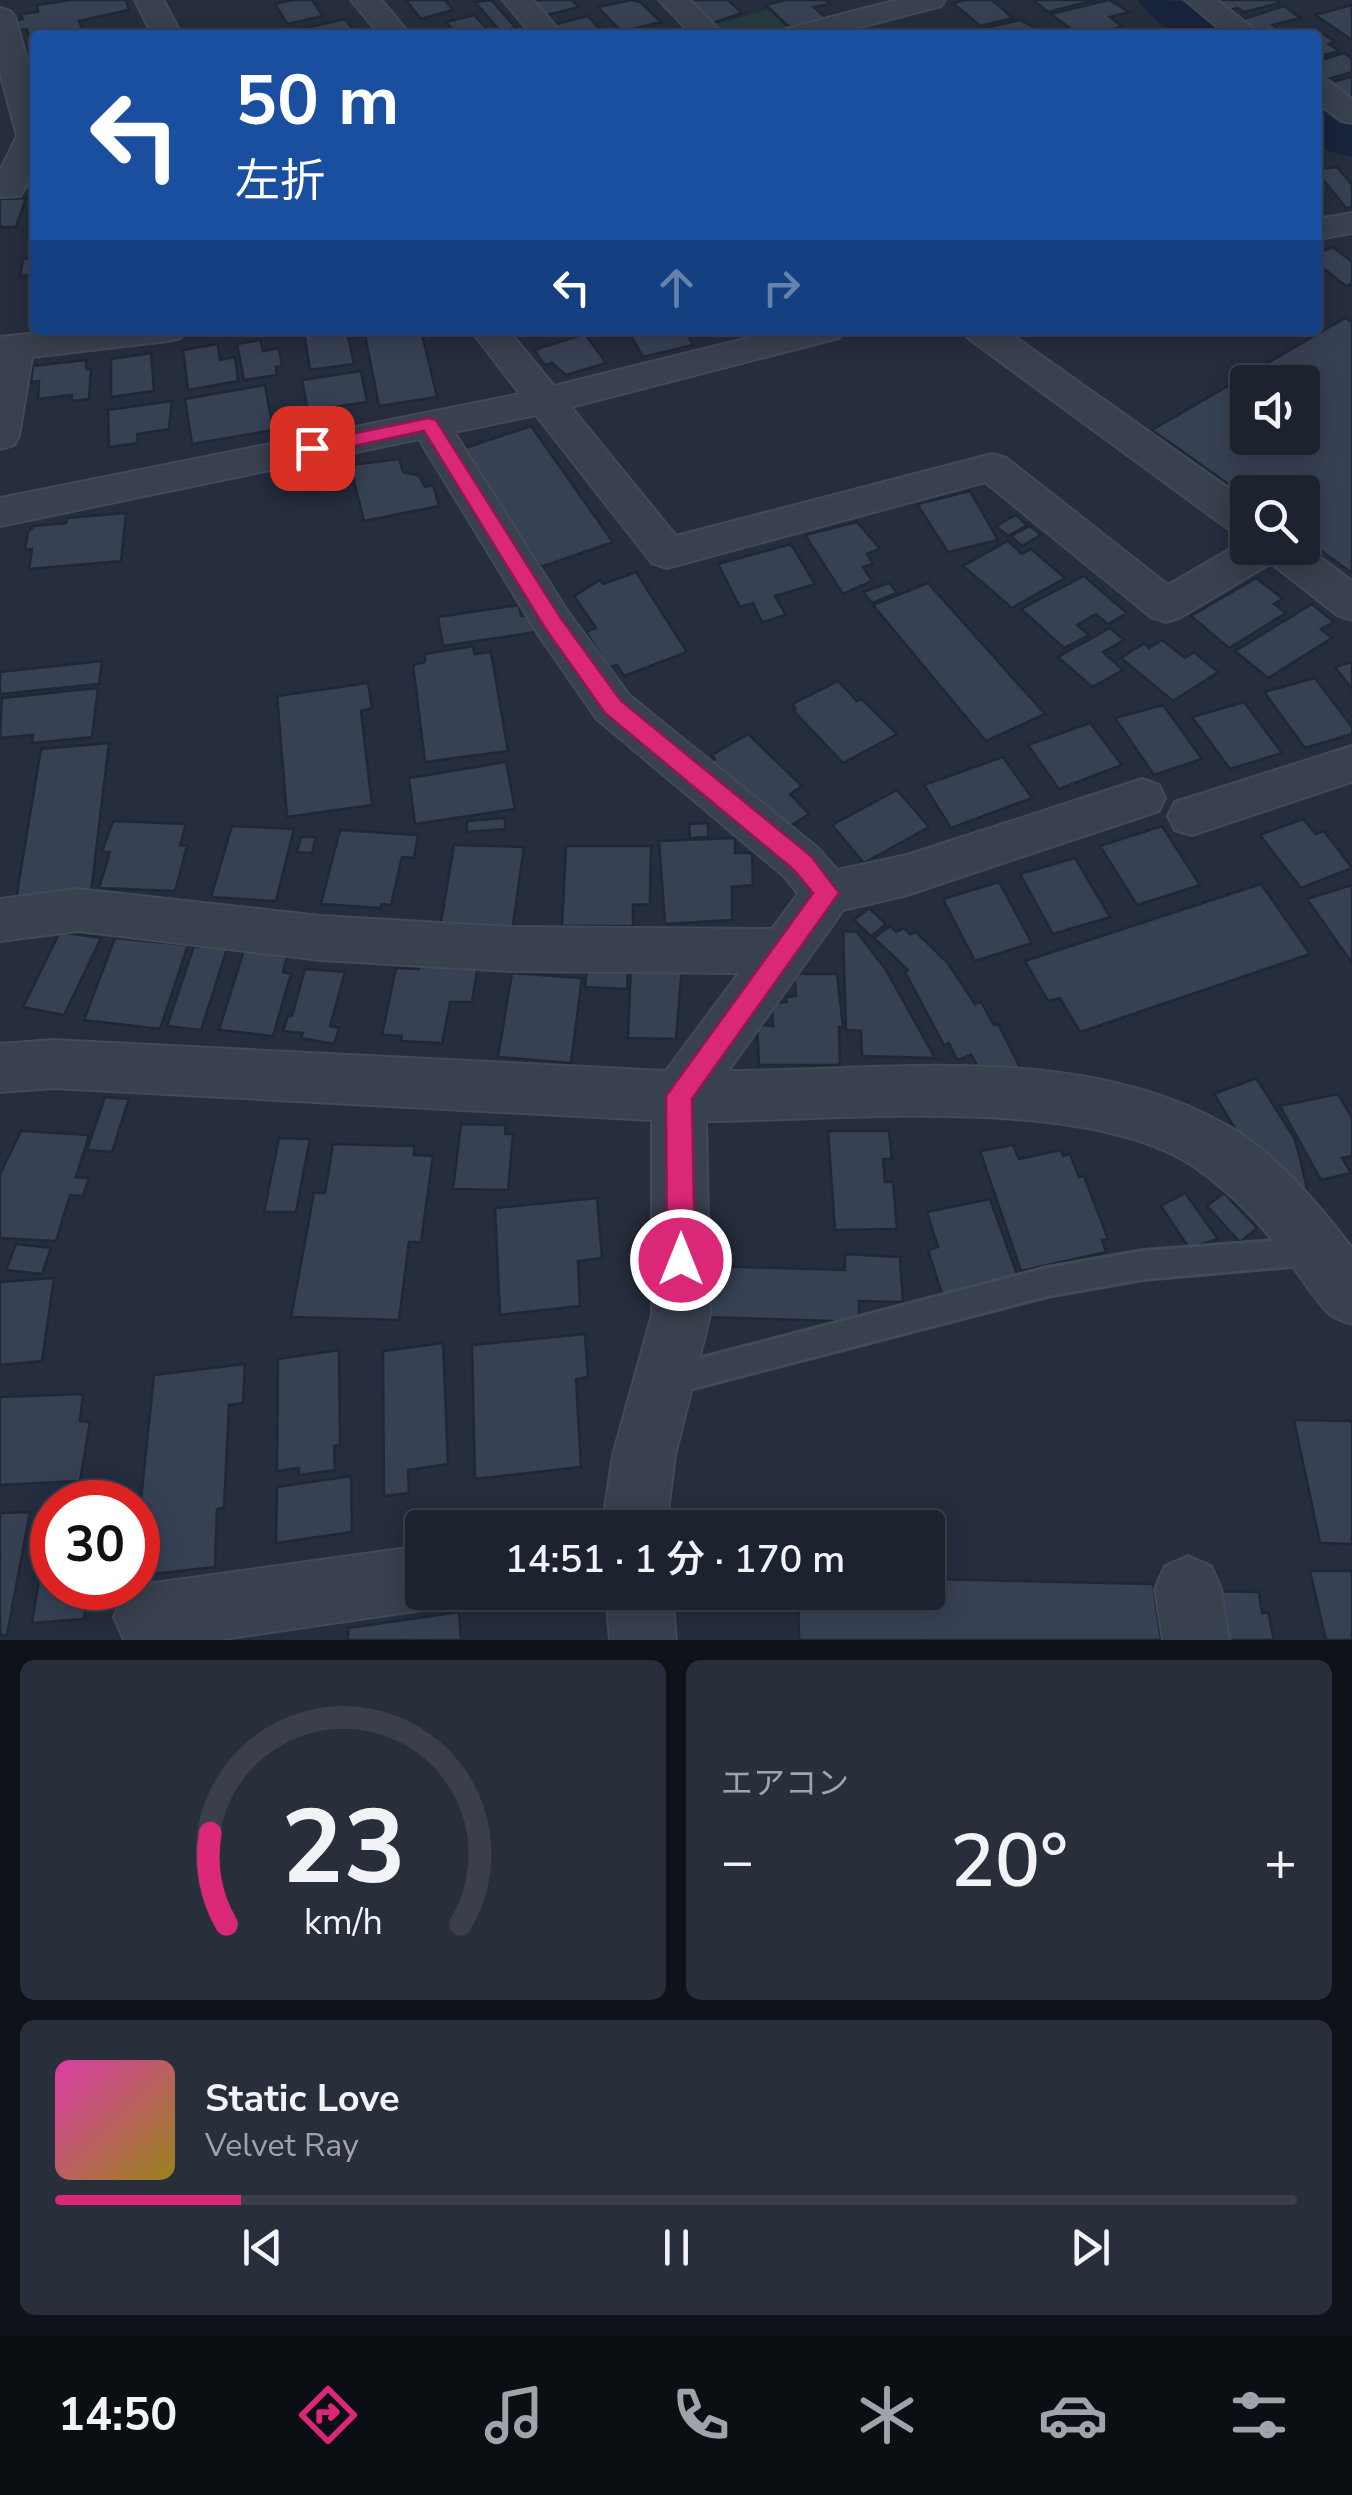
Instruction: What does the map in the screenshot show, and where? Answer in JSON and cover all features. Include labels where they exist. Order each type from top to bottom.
[{"type":"street","points":[[149,0],[164,30]]},
{"type":"street","points":[[365,0],[391,30]]},
{"type":"street","points":[[516,0],[543,30]]},
{"type":"street","points":[[673,0],[703,30]]},
{"type":"street","points":[[807,30],[859,8],[931,0]]},
{"type":"street","points":[[1199,0],[1239,30]]},
{"type":"street","points":[[0,17],[24,62],[30,106]]},
{"type":"street","points":[[1322,91],[1352,114]]},
{"type":"street","points":[[0,133],[30,136]]},
{"type":"street","points":[[14,189],[30,147]]},
{"type":"street","points":[[1322,228],[1352,223]]},
{"type":"street","points":[[0,436],[8,349],[126,335]]},
{"type":"street","points":[[493,335],[667,554],[992,467],[1166,606],[1236,565]]},
{"type":"street","points":[[0,512],[545,401],[732,341],[783,335]]},
{"type":"street","points":[[988,335],[1230,510]]},
{"type":"street","points":[[429,424],[552,623],[613,707],[802,863],[827,893]]},
{"type":"street","points":[[1302,565],[1352,604]]},
{"type":"street","points":[[1192,816],[1352,764]]},
{"type":"street","points":[[636,1510],[644,1455],[680,1315],[679,1096],[827,893],[907,875],[1142,798]]},
{"type":"street","points":[[0,920],[78,910],[321,938],[492,948],[788,951]]},
{"type":"street","points":[[0,1068],[53,1064],[679,1096],[995,1094],[1127,1111],[1191,1134],[1250,1176],[1341,1262]]},
{"type":"street","points":[[147,1617],[405,1580]]},
{"type":"street","points":[[641,1610],[643,1640]]},
{"type":"lane","points":[[663,1382],[1048,1282],[1143,1265],[1341,1262]]},
{"type":"green space","points":[[768,10],[788,29],[712,30],[708,26]]},
{"type":"building","points":[[70,0],[126,0],[129,10],[79,21],[83,30],[30,30],[30,42],[27,29],[18,30],[16,21],[23,19],[21,14],[38,12],[37,5]]},
{"type":"building","points":[[312,0],[323,16],[287,24],[275,4]]},
{"type":"building","points":[[406,0],[445,0],[453,10],[421,19]]},
{"type":"building","points":[[491,0],[516,28],[499,30],[475,2]]},
{"type":"building","points":[[524,0],[572,0],[579,7],[540,17]]},
{"type":"building","points":[[632,0],[640,2],[661,22],[620,30],[598,7]]},
{"type":"building","points":[[682,0],[728,0],[742,13],[713,23]]},
{"type":"building","points":[[785,0],[825,0],[830,4],[814,7],[826,18],[789,27],[766,5]]},
{"type":"building","points":[[992,0],[1013,18],[980,26],[953,3]]},
{"type":"building","points":[[1033,0],[1095,0],[1048,12]]},
{"type":"building","points":[[1109,0],[1129,12],[1110,17],[1122,26],[1112,30],[1072,30],[1051,14]]},
{"type":"building","points":[[1211,0],[1280,3],[1244,12],[1238,8],[1225,11]]},
{"type":"building","points":[[1352,5],[1352,40],[1315,15]]},
{"type":"building","points":[[1284,6],[1300,18],[1273,25],[1280,30],[1251,30],[1240,20]]},
{"type":"building","points":[[474,15],[488,30],[453,30],[446,22]]},
{"type":"building","points":[[588,16],[601,30],[548,30],[545,27]]},
{"type":"building","points":[[345,19],[353,30],[303,30]]},
{"type":"building","points":[[1020,20],[1039,30],[982,30]]},
{"type":"building","points":[[1322,33],[1335,42],[1329,44],[1339,51],[1322,56]]},
{"type":"building","points":[[1344,53],[1352,59],[1352,72],[1322,81],[1322,60]]},
{"type":"building","points":[[1352,77],[1352,106],[1328,83]]},
{"type":"building","points":[[1337,167],[1352,185],[1352,207],[1346,208],[1322,178],[1322,169]]},
{"type":"building","points":[[26,198],[16,227],[0,227],[0,199]]},
{"type":"building","points":[[1333,247],[1352,262],[1352,284],[1346,286],[1322,267],[1322,251]]},
{"type":"building","points":[[30,258],[30,275],[20,276],[23,259]]},
{"type":"building","points":[[1345,318],[1352,322],[1352,573],[1320,550],[1320,475],[1230,475],[1230,485],[1152,430],[1230,385],[1230,455],[1320,455],[1320,365],[1264,365],[1322,335]]},
{"type":"building","points":[[304,335],[348,335],[354,364],[310,370]]},
{"type":"building","points":[[365,335],[422,335],[437,397],[379,406]]},
{"type":"building","points":[[586,335],[606,363],[566,375],[552,363],[545,365],[534,350]]},
{"type":"building","points":[[631,335],[692,335],[688,336],[693,345],[643,357]]},
{"type":"building","points":[[260,340],[263,351],[279,348],[282,366],[276,367],[277,375],[244,380],[237,344]]},
{"type":"building","points":[[218,344],[220,360],[235,357],[238,381],[188,390],[183,350]]},
{"type":"building","points":[[151,353],[154,391],[111,397],[111,359]]},
{"type":"building","points":[[86,360],[86,369],[91,368],[89,399],[72,401],[72,395],[38,399],[39,381],[31,382],[33,366]]},
{"type":"building","points":[[361,371],[367,402],[308,411],[302,380]]},
{"type":"building","points":[[265,385],[273,430],[192,444],[185,399]]},
{"type":"building","points":[[172,401],[169,429],[137,434],[138,443],[109,447],[108,410]]},
{"type":"building","points":[[531,426],[613,542],[541,567],[462,449]]},
{"type":"building","points":[[399,459],[403,472],[419,476],[425,487],[433,485],[439,506],[364,521],[350,465]]},
{"type":"building","points":[[970,491],[998,540],[948,552],[917,504]]},
{"type":"building","points":[[126,513],[121,561],[29,569],[32,549],[25,550],[28,532],[34,526],[66,523],[67,518]]},
{"type":"building","points":[[1016,515],[1027,525],[1008,536],[996,526]]},
{"type":"building","points":[[857,522],[880,549],[867,554],[873,564],[863,567],[872,581],[843,594],[805,535]]},
{"type":"building","points":[[1030,526],[1041,535],[1022,546],[1011,536]]},
{"type":"building","points":[[1008,541],[1022,554],[1031,549],[1065,578],[1012,608],[963,566]]},
{"type":"building","points":[[791,544],[815,584],[775,596],[786,615],[762,622],[753,603],[740,607],[718,564]]},
{"type":"building","points":[[636,572],[687,652],[624,676],[617,665],[609,668],[586,632],[596,628],[574,596],[600,580],[603,584]]},
{"type":"building","points":[[1084,576],[1127,613],[1108,624],[1096,614],[1077,625],[1089,635],[1064,648],[1021,609]]},
{"type":"building","points":[[1256,578],[1283,599],[1274,604],[1286,613],[1229,648],[1191,616]]},
{"type":"building","points":[[889,583],[897,593],[872,603],[863,592]]},
{"type":"building","points":[[928,583],[1045,714],[986,741],[873,605]]},
{"type":"building","points":[[1312,604],[1334,622],[1321,629],[1332,638],[1268,678],[1235,651]]},
{"type":"building","points":[[519,605],[521,616],[533,615],[536,632],[443,646],[438,617]]},
{"type":"building","points":[[1110,628],[1124,640],[1103,652],[1123,670],[1092,687],[1058,657]]},
{"type":"building","points":[[1162,640],[1185,658],[1194,652],[1218,672],[1173,701],[1121,658],[1144,643],[1149,648]]},
{"type":"building","points":[[473,646],[475,654],[491,652],[508,751],[425,762],[413,665],[425,662],[425,654]]},
{"type":"building","points":[[102,661],[99,684],[0,694],[0,672]]},
{"type":"building","points":[[1352,662],[1352,689],[1335,667]]},
{"type":"building","points":[[1315,678],[1352,727],[1352,734],[1305,748],[1264,692]]},
{"type":"building","points":[[838,681],[897,734],[843,763],[793,710],[796,708],[792,704]]},
{"type":"building","points":[[368,683],[372,708],[361,711],[372,805],[287,817],[277,696]]},
{"type":"building","points":[[98,688],[92,737],[32,743],[33,735],[0,738],[2,698]]},
{"type":"building","points":[[1244,702],[1282,753],[1230,769],[1192,717]]},
{"type":"building","points":[[1163,705],[1202,759],[1154,775],[1115,718]]},
{"type":"building","points":[[1090,723],[1122,765],[1059,789],[1028,745]]},
{"type":"building","points":[[748,734],[802,786],[790,794],[809,814],[779,833],[704,765],[715,759],[712,755]]},
{"type":"building","points":[[109,743],[91,893],[16,899],[41,749]]},
{"type":"building","points":[[1003,757],[1032,798],[951,828],[924,785]]},
{"type":"building","points":[[506,762],[515,809],[415,824],[409,778]]},
{"type":"building","points":[[897,790],[929,827],[864,863],[832,825]]},
{"type":"building","points":[[505,818],[505,829],[467,832],[467,821]]},
{"type":"building","points":[[1303,819],[1316,834],[1324,831],[1352,868],[1301,888],[1260,835]]},
{"type":"building","points":[[113,821],[186,824],[180,845],[187,846],[175,891],[99,888],[110,852],[102,852]]},
{"type":"building","points":[[708,823],[708,837],[690,838],[689,824]]},
{"type":"building","points":[[232,826],[294,829],[276,901],[211,897]]},
{"type":"building","points":[[1162,826],[1200,885],[1137,905],[1100,846]]},
{"type":"building","points":[[340,830],[418,835],[414,858],[402,857],[391,905],[382,904],[380,908],[321,904]]},
{"type":"building","points":[[301,837],[316,837],[312,853],[297,852]]},
{"type":"building","points":[[735,838],[735,853],[752,853],[753,885],[732,887],[732,920],[665,924],[659,841]]},
{"type":"building","points":[[454,845],[524,847],[512,932],[440,928]]},
{"type":"building","points":[[566,846],[651,846],[650,904],[633,905],[633,926],[562,926]]},
{"type":"building","points":[[1075,858],[1110,917],[1053,934],[1020,874]]},
{"type":"building","points":[[999,882],[1032,943],[975,961],[943,899]]},
{"type":"building","points":[[1261,884],[1310,954],[1080,1032],[1060,998],[1048,1001],[1025,961]]},
{"type":"building","points":[[1352,885],[1352,963],[1307,899]]},
{"type":"building","points":[[869,908],[886,924],[871,936],[854,920]]},
{"type":"building","points":[[890,926],[896,932],[904,928],[910,934],[916,932],[947,962],[975,1004],[981,1002],[994,1025],[998,1024],[1021,1069],[979,1068],[971,1055],[957,1060],[949,1043],[944,1045],[905,972],[908,970],[874,938]]},
{"type":"building","points":[[843,931],[857,932],[886,970],[935,1058],[862,1056],[861,1031],[846,1030]]},
{"type":"building","points":[[60,932],[101,938],[64,1015],[23,1007]]},
{"type":"building","points":[[115,938],[188,945],[160,1029],[84,1020]]},
{"type":"building","points":[[194,946],[227,949],[201,1030],[167,1026]]},
{"type":"building","points":[[245,947],[288,952],[283,972],[291,974],[273,1036],[219,1030]]},
{"type":"building","points":[[420,961],[478,965],[472,1002],[450,1002],[442,1043],[401,1041],[402,1036],[382,1035],[396,968],[419,969]]},
{"type":"building","points":[[631,965],[682,967],[676,1039],[628,1038]]},
{"type":"building","points":[[587,966],[628,968],[627,989],[585,987]]},
{"type":"building","points":[[305,969],[345,972],[330,1026],[339,1028],[334,1044],[301,1038],[303,1033],[283,1031],[288,1016],[292,1016]]},
{"type":"building","points":[[512,973],[582,978],[571,1063],[498,1057]]},
{"type":"building","points":[[794,974],[837,974],[843,1027],[839,1027],[840,1065],[759,1065],[757,1025],[773,1026],[772,1003],[787,1002],[786,997],[796,996]]},
{"type":"building","points":[[1256,1078],[1295,1139],[1307,1188],[1300,1190],[1239,1135],[1214,1094]]},
{"type":"building","points":[[1338,1094],[1352,1117],[1352,1156],[1342,1158],[1351,1173],[1321,1180],[1280,1106]]},
{"type":"building","points":[[105,1097],[129,1099],[112,1152],[87,1150]]},
{"type":"building","points":[[461,1124],[506,1125],[505,1134],[513,1134],[508,1190],[453,1189]]},
{"type":"building","points":[[21,1131],[89,1135],[76,1177],[89,1178],[83,1196],[70,1195],[56,1241],[0,1238],[0,1174]]},
{"type":"building","points":[[828,1131],[889,1131],[892,1159],[883,1159],[885,1182],[893,1182],[897,1229],[835,1230]]},
{"type":"building","points":[[279,1138],[310,1139],[296,1212],[264,1212]]},
{"type":"building","points":[[333,1144],[414,1146],[414,1155],[433,1156],[421,1242],[409,1242],[399,1320],[291,1317],[314,1193],[325,1193]]},
{"type":"building","points":[[1013,1145],[1019,1159],[1061,1150],[1063,1156],[1070,1154],[1079,1177],[1084,1176],[1108,1239],[1102,1240],[1106,1252],[1021,1271],[980,1151]]},
{"type":"building","points":[[1185,1193],[1218,1239],[1189,1248],[1161,1206]]},
{"type":"building","points":[[1224,1193],[1257,1228],[1240,1242],[1207,1206]]},
{"type":"building","points":[[597,1198],[602,1258],[578,1261],[580,1306],[500,1315],[495,1208]]},
{"type":"building","points":[[990,1199],[1018,1277],[943,1297],[928,1250],[938,1247],[927,1212]]},
{"type":"building","points":[[16,1244],[51,1248],[42,1274],[6,1270]]},
{"type":"building","points":[[845,1254],[900,1257],[903,1302],[859,1301],[859,1322],[704,1317],[706,1266],[845,1270]]},
{"type":"building","points":[[54,1278],[42,1361],[0,1365],[0,1282]]},
{"type":"building","points":[[585,1334],[588,1377],[576,1379],[581,1467],[475,1479],[472,1345]]},
{"type":"building","points":[[443,1343],[448,1464],[408,1470],[409,1493],[384,1496],[383,1351]]},
{"type":"building","points":[[339,1350],[340,1445],[334,1446],[335,1470],[299,1475],[299,1468],[277,1471],[278,1359]]},
{"type":"building","points":[[245,1364],[243,1403],[229,1405],[224,1508],[217,1509],[215,1567],[160,1573],[160,1480],[143,1480],[154,1375]]},
{"type":"building","points":[[83,1394],[80,1421],[90,1422],[80,1480],[30,1480],[30,1484],[0,1485],[0,1397]]},
{"type":"building","points":[[1294,1420],[1352,1421],[1352,1544],[1320,1543]]},
{"type":"building","points":[[351,1476],[352,1532],[276,1543],[277,1487]]},
{"type":"building","points":[[30,1512],[7,1635],[0,1635],[0,1513]]},
{"type":"building","points":[[1310,1571],[1352,1571],[1352,1640],[1326,1640]]},
{"type":"building","points":[[945,1579],[1153,1584],[1161,1640],[799,1640],[798,1610],[945,1610]]},
{"type":"building","points":[[1201,1591],[1259,1592],[1262,1613],[1268,1612],[1274,1640],[1210,1640]]},
{"type":"building","points":[[34,1610],[85,1610],[84,1619],[32,1623]]},
{"type":"building","points":[[459,1612],[461,1640],[348,1640],[348,1628]]},
{"type":"waterway","points":[[1168,0],[1208,30]]},
{"type":"waterway","points":[[1322,115],[1352,137]]},
{"type":"route","points":[[312,448],[429,424],[552,623],[613,707],[802,863],[827,893],[679,1096],[681,1260]]}]
